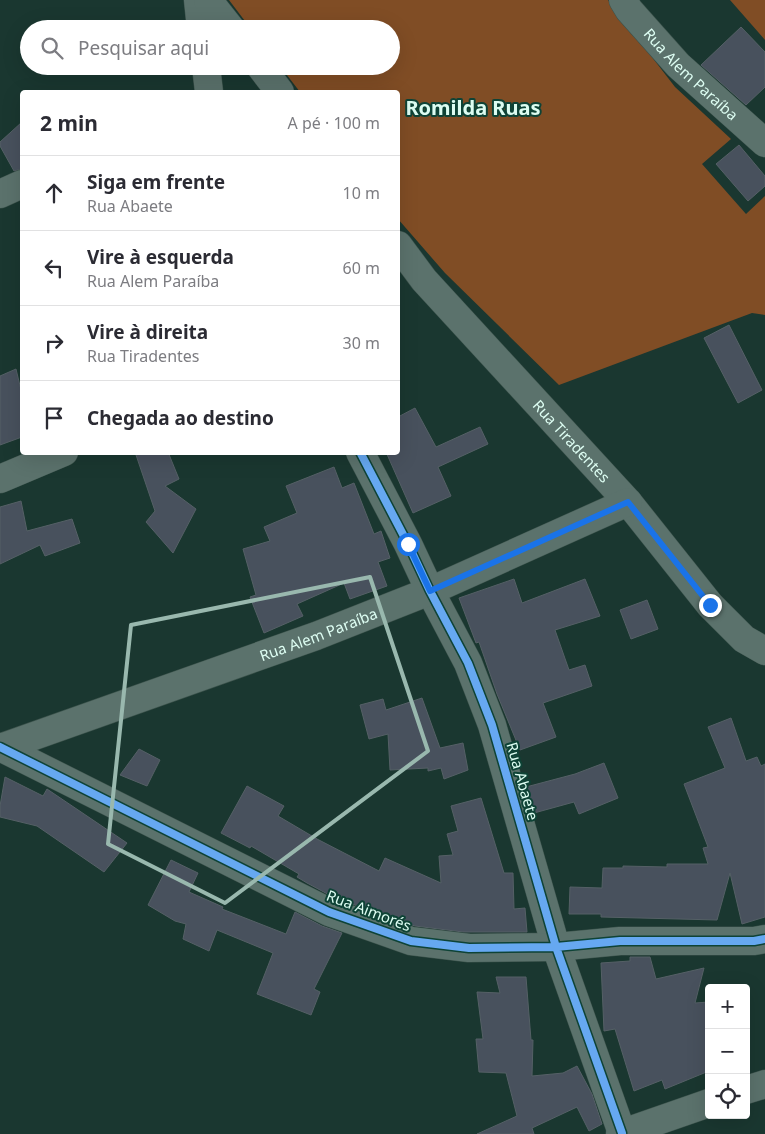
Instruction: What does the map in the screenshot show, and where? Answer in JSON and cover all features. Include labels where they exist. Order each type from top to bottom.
[{"type":"street","points":[[198,0],[200,20]]},
{"type":"street","points":[[208,0],[224,20]]},
{"type":"street","name":"Rua Alem Paraíba","points":[[623,0],[629,10],[678,65],[765,143]]},
{"type":"street","points":[[207,75],[209,90]]},
{"type":"street","points":[[267,75],[278,90]]},
{"type":"street","points":[[0,194],[20,185]]},
{"type":"street","name":"Rua Tiradentes","points":[[400,248],[424,280],[628,502],[710,605],[754,645]]},
{"type":"street","points":[[0,479],[57,455]]},
{"type":"street","name":"Rua Abaete","points":[[362,455],[468,663],[492,725],[556,947],[621,1133]]},
{"type":"street","name":"Rua Alem Paraíba","points":[[0,747],[316,636],[430,591],[628,502]]},
{"type":"street","name":"Rua Aimorés","points":[[0,747],[329,912],[411,941],[469,948],[556,947],[620,941],[754,942],[765,939]]},
{"type":"street","points":[[750,1089],[765,1084]]},
{"type":"street","points":[[621,1133],[705,1104]]},
{"type":"highlighted area","points":[[370,577],[428,751],[225,903],[108,844],[131,625]]},
{"type":"shaded area","points":[[229,0],[608,0],[675,87],[731,139],[702,164],[746,214],[765,196],[765,315],[752,313],[559,385],[445,273],[400,221],[400,90],[298,90],[287,75],[400,75],[400,20],[244,20]]},
{"type":"shaded area","points":[[730,0],[765,0],[765,40]]},
{"type":"building","points":[[741,27],[765,52],[765,87],[746,105],[701,65]]},
{"type":"building","points":[[20,124],[20,170],[14,171],[0,146],[0,142]]},
{"type":"building","points":[[739,145],[765,176],[765,186],[748,201],[716,164]]},
{"type":"building","points":[[729,325],[762,390],[738,403],[704,338]]},
{"type":"building","points":[[16,369],[20,386],[20,438],[0,445],[0,376]]},
{"type":"building","points":[[415,408],[436,447],[480,427],[488,444],[438,467],[451,496],[413,513],[387,455],[400,455],[400,416]]},
{"type":"building","points":[[136,455],[169,455],[179,479],[165,486],[196,509],[173,553],[146,522],[155,511]]},
{"type":"building","points":[[334,467],[342,488],[354,483],[374,534],[381,531],[390,558],[378,562],[387,586],[350,599],[344,583],[297,604],[303,616],[264,633],[250,597],[256,595],[243,549],[270,541],[264,527],[297,513],[286,486]]},
{"type":"building","points":[[21,501],[27,531],[72,519],[80,543],[45,556],[40,545],[0,564],[0,507]]},
{"type":"building","points":[[514,579],[522,603],[585,579],[600,616],[555,630],[569,670],[585,665],[592,686],[543,703],[556,737],[520,750],[497,694],[479,642],[476,643],[459,598]]},
{"type":"building","points":[[647,600],[658,629],[631,639],[620,610]]},
{"type":"building","points":[[422,698],[440,748],[463,743],[468,770],[444,779],[441,768],[428,771],[428,768],[390,770],[388,734],[369,739],[360,705],[383,699],[386,710]]},
{"type":"building","points":[[731,718],[746,761],[757,757],[761,766],[765,764],[765,917],[742,924],[730,873],[717,920],[601,917],[601,914],[569,914],[570,887],[602,888],[603,868],[623,868],[623,866],[667,867],[667,864],[708,864],[703,848],[708,847],[684,784],[725,768],[708,727]]},
{"type":"building","points":[[139,749],[160,760],[147,786],[120,775]]},
{"type":"building","points":[[604,763],[618,798],[579,814],[574,802],[534,813],[526,787],[575,774]]},
{"type":"building","points":[[5,777],[43,796],[47,789],[127,843],[104,872],[37,826],[0,817]]},
{"type":"building","points":[[247,786],[284,806],[278,816],[317,839],[379,871],[385,858],[441,883],[439,856],[453,855],[447,834],[458,831],[451,806],[481,798],[504,873],[513,873],[514,909],[525,908],[527,932],[463,932],[415,926],[335,898],[297,877],[299,874],[251,846],[250,848],[221,833]]},
{"type":"building","points":[[171,860],[198,873],[189,892],[223,907],[222,909],[286,934],[295,912],[322,926],[342,933],[314,989],[320,992],[311,1015],[257,994],[273,953],[217,930],[209,951],[183,939],[186,924],[175,921],[148,905]]},
{"type":"building","points":[[630,957],[650,957],[656,979],[704,968],[695,1003],[705,1002],[705,1073],[665,1089],[662,1080],[634,1091],[615,1029],[604,1031],[601,963],[630,961]]},
{"type":"building","points":[[496,977],[526,977],[531,1040],[533,1040],[532,1076],[563,1073],[577,1066],[592,1094],[602,1124],[589,1131],[577,1107],[532,1128],[534,1134],[477,1134],[517,1116],[506,1073],[479,1072],[476,1039],[483,1039],[477,992],[500,993]]},
{"type":"cycle path","points":[[362,455],[468,663],[492,725],[556,947],[622,1133]]},
{"type":"cycle path","points":[[0,747],[329,912],[411,941],[469,948],[556,947],[620,941],[754,941],[765,939]]},
{"type":"district","name":"Romilda Ruas","points":[[473,107]]},
{"type":"route","points":[[408,544],[430,591],[628,502],[710,605]]}]
